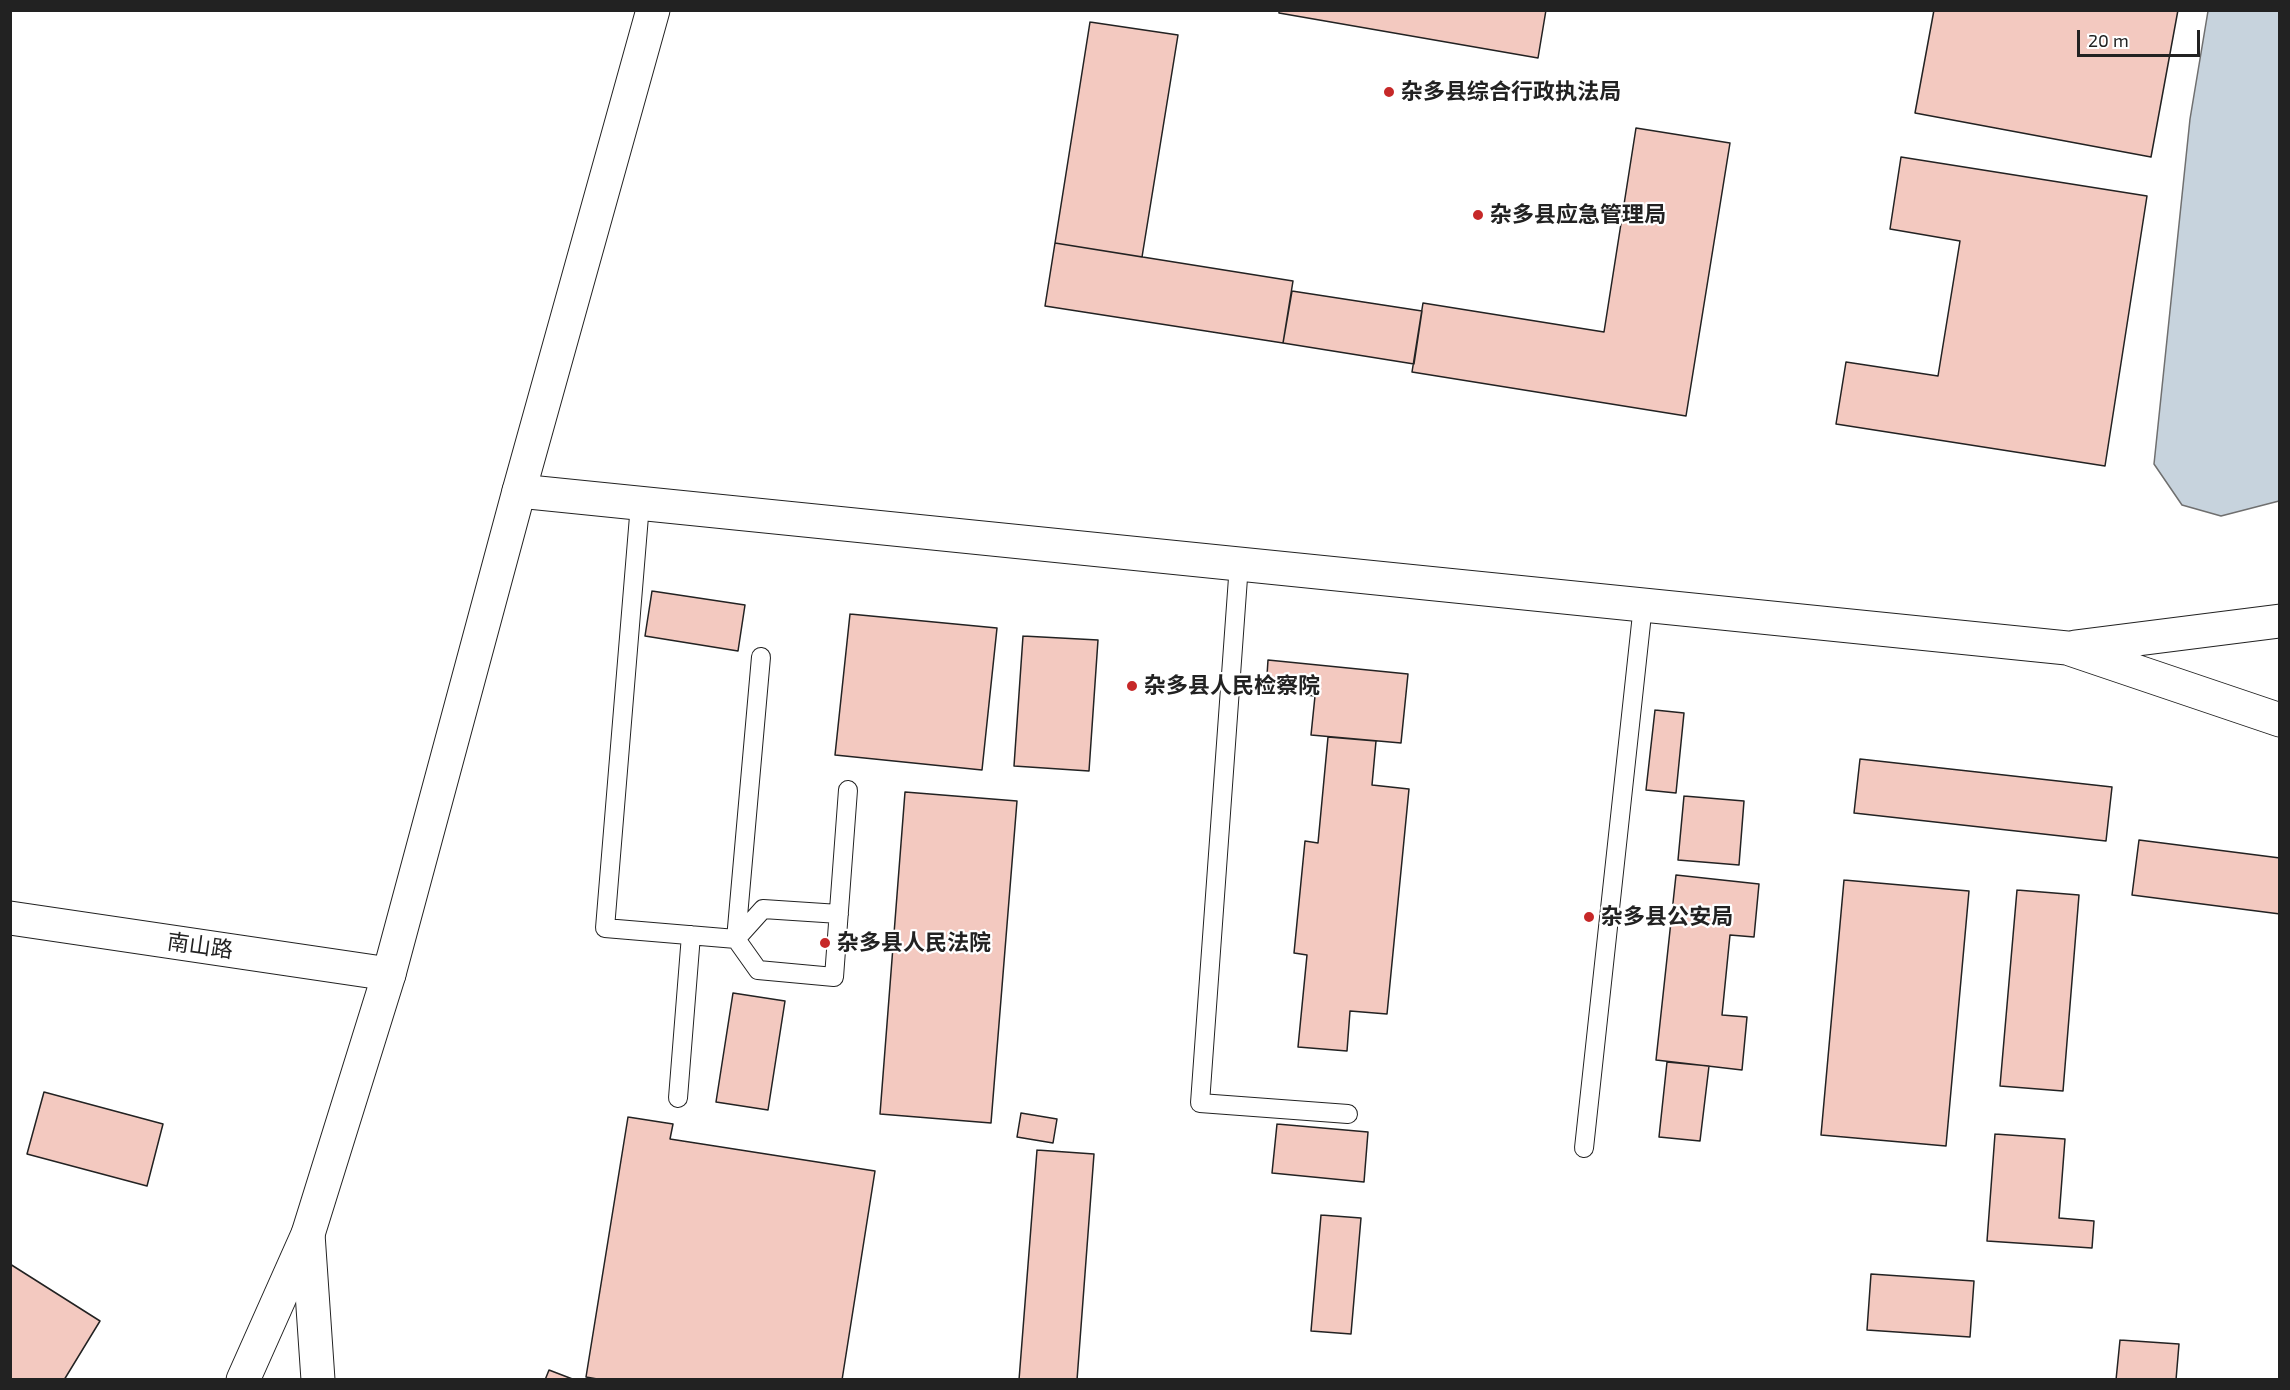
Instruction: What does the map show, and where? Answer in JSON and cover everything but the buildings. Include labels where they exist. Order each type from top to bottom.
[{"type":"main road","points":[[243,1380],[308,1234],[389,974],[519,491],[653,10]]},
{"type":"main road","points":[[519,491],[2067,648],[2280,621]]},
{"type":"main road","points":[[2067,648],[2280,720]]},
{"type":"main road","name":"南山路","points":[[10,918],[389,974]]},
{"type":"main road","points":[[308,1234],[318,1380]]},
{"type":"lane","points":[[640,504],[605,928],[736,939]]},
{"type":"lane","points":[[1239,564],[1200,1103],[1348,1114]]},
{"type":"lane","points":[[1584,1148],[1643,606]]},
{"type":"lane","points":[[761,657],[736,939],[758,970],[834,977],[848,790]]},
{"type":"lane","points":[[736,939],[763,909],[839,914]]},
{"type":"lane","points":[[678,1098],[691,935]]},
{"type":"shaded area","points":[[2208,11],[2280,11],[2279,501],[2221,516],[2182,505],[2154,464],[2190,119]]},
{"type":"place","name":"杂多县综合行政执法局","points":[[1389,92]]},
{"type":"place","name":"杂多县应急管理局","points":[[1478,215]]},
{"type":"place","name":"杂多县人民检察院","points":[[1132,686]]},
{"type":"place","name":"杂多县公安局","points":[[1589,917]]},
{"type":"place","name":"杂多县人民法院","points":[[825,943]]}]
